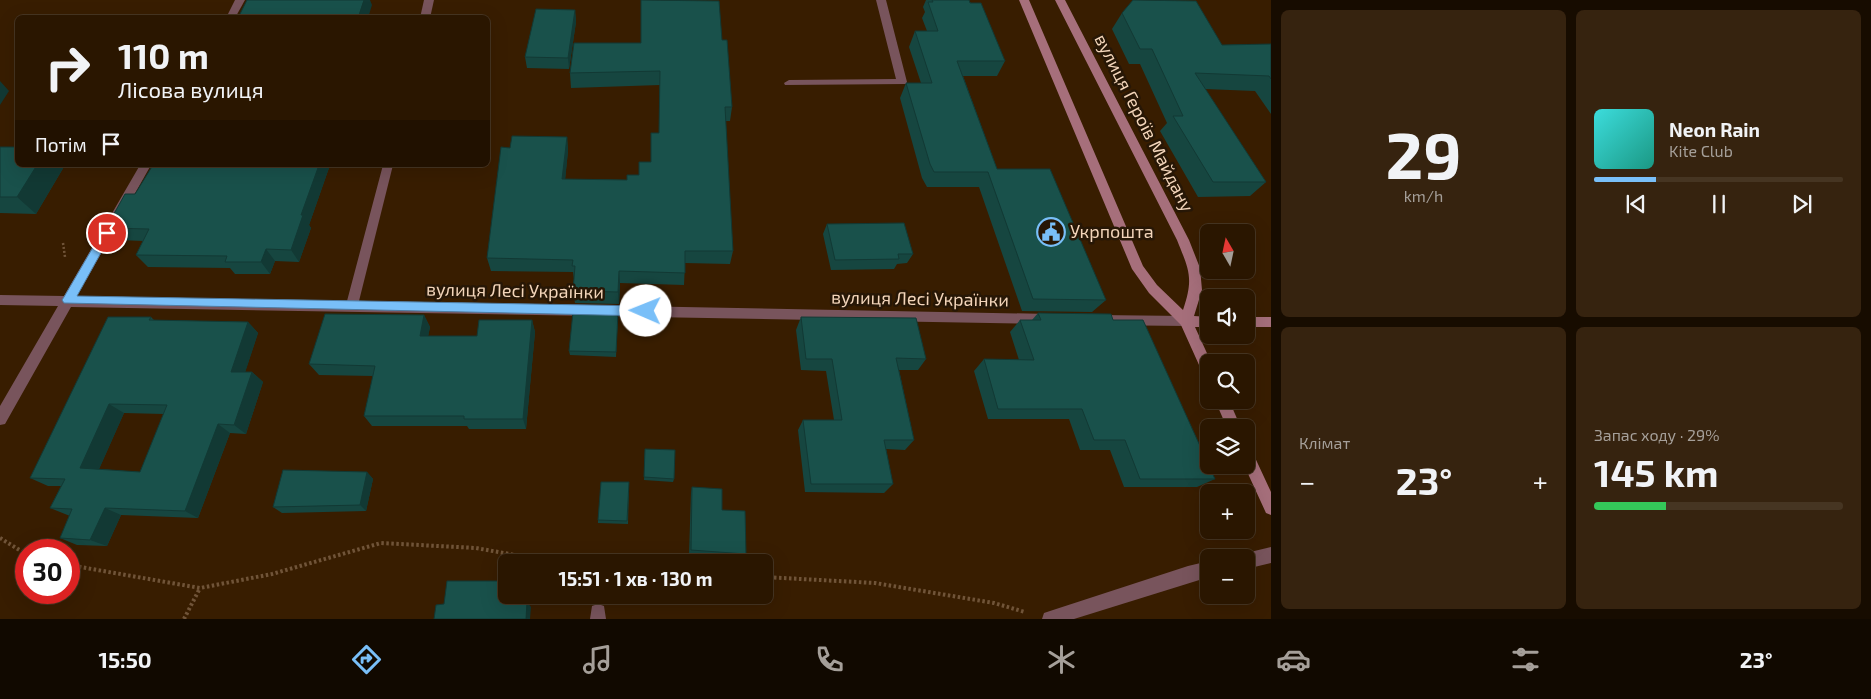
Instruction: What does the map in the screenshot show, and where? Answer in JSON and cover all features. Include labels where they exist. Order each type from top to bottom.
[{"type":"street","points":[[232,15],[240,0]]},
{"type":"street","points":[[426,15],[429,0]]},
{"type":"street","points":[[789,83],[902,82],[881,0]]},
{"type":"street","points":[[1024,0],[1138,269],[1153,289],[1186,322],[1201,354]]},
{"type":"street","name":"вулиця Героїв Майдану","points":[[1060,0],[1184,240],[1194,268],[1196,290],[1186,322]]},
{"type":"street","points":[[0,418],[145,167]]},
{"type":"street","points":[[352,305],[387,167]]},
{"type":"street","name":"вулиця Лесі Українки","points":[[0,300],[1067,319]]},
{"type":"street","points":[[1086,319],[1200,322]]},
{"type":"street","points":[[1255,322],[1271,322]]},
{"type":"street","points":[[1255,473],[1271,508]]},
{"type":"street","points":[[1255,559],[1271,555]]},
{"type":"street","points":[[1050,619],[1200,571]]},
{"type":"path","points":[[0,538],[15,547]]},
{"type":"path","points":[[80,568],[200,588],[272,574],[381,542],[476,548],[508,554]]},
{"type":"path","points":[[773,577],[875,583],[994,603],[1050,619]]},
{"type":"path","points":[[184,619],[200,588]]},
{"type":"building","points":[[247,0],[364,0],[359,15],[240,15]]},
{"type":"building","points":[[641,0],[719,1],[722,40],[727,40],[732,107],[725,107],[733,251],[685,251],[685,273],[619,271],[618,292],[573,291],[575,266],[572,266],[573,260],[487,258],[501,147],[510,148],[512,136],[567,137],[562,179],[627,180],[627,175],[639,175],[639,162],[651,162],[651,133],[659,133],[660,71],[570,73],[574,43],[641,43]]},
{"type":"building","points":[[932,0],[969,0],[970,3],[981,3],[1005,61],[957,61],[997,169],[1050,169],[1106,300],[1033,299],[988,172],[934,172],[906,83],[932,83],[915,31],[938,31],[928,2],[933,2]]},
{"type":"building","points":[[1133,0],[1196,1],[1222,45],[1271,44],[1271,79],[1269,76],[1195,73],[1266,182],[1213,182],[1173,116],[1183,116],[1152,49],[1140,49],[1122,13]]},
{"type":"building","points":[[536,9],[575,10],[568,58],[525,57]]},
{"type":"building","points":[[0,147],[15,147],[15,167],[36,167],[17,197],[0,197]]},
{"type":"building","points":[[152,167],[318,167],[291,250],[266,249],[261,262],[225,262],[227,256],[136,255],[149,229],[106,228],[125,194],[135,194]]},
{"type":"building","points":[[904,223],[913,254],[898,254],[899,259],[835,260],[827,224]]},
{"type":"building","points":[[573,312],[618,313],[616,352],[569,351]]},
{"type":"building","points":[[1038,313],[1111,314],[1113,320],[1143,320],[1200,446],[1200,474],[1213,474],[1215,479],[1140,479],[1125,440],[1094,440],[1082,409],[998,409],[984,359],[1034,360],[1020,320],[1041,320]]},
{"type":"building","points":[[325,314],[424,315],[420,336],[477,336],[479,320],[532,320],[523,419],[464,419],[464,416],[364,416],[375,366],[309,364]]},
{"type":"building","points":[[108,317],[151,317],[149,320],[248,322],[231,372],[252,372],[234,425],[218,424],[185,511],[105,508],[90,540],[60,538],[72,509],[50,508],[65,479],[30,478]],"holes":[[[109,404],[167,405],[140,472],[80,468]]]},
{"type":"building","points":[[801,317],[916,318],[926,359],[896,358],[914,440],[884,440],[893,484],[811,484],[803,420],[842,420],[832,359],[806,359]]},
{"type":"building","points":[[645,449],[675,450],[674,479],[644,477]]},
{"type":"building","points":[[283,470],[367,472],[360,505],[273,507]]},
{"type":"building","points":[[601,482],[629,482],[627,521],[598,520]]},
{"type":"building","points":[[692,487],[722,489],[722,510],[745,511],[746,554],[691,550]]},
{"type":"building","points":[[447,581],[498,581],[498,604],[527,604],[526,619],[434,619],[436,605],[444,604]]},
{"type":"place","name":"Укрпошта","points":[[1051,232]]},
{"type":"route","points":[[107,233],[68,300],[646,311]]}]
